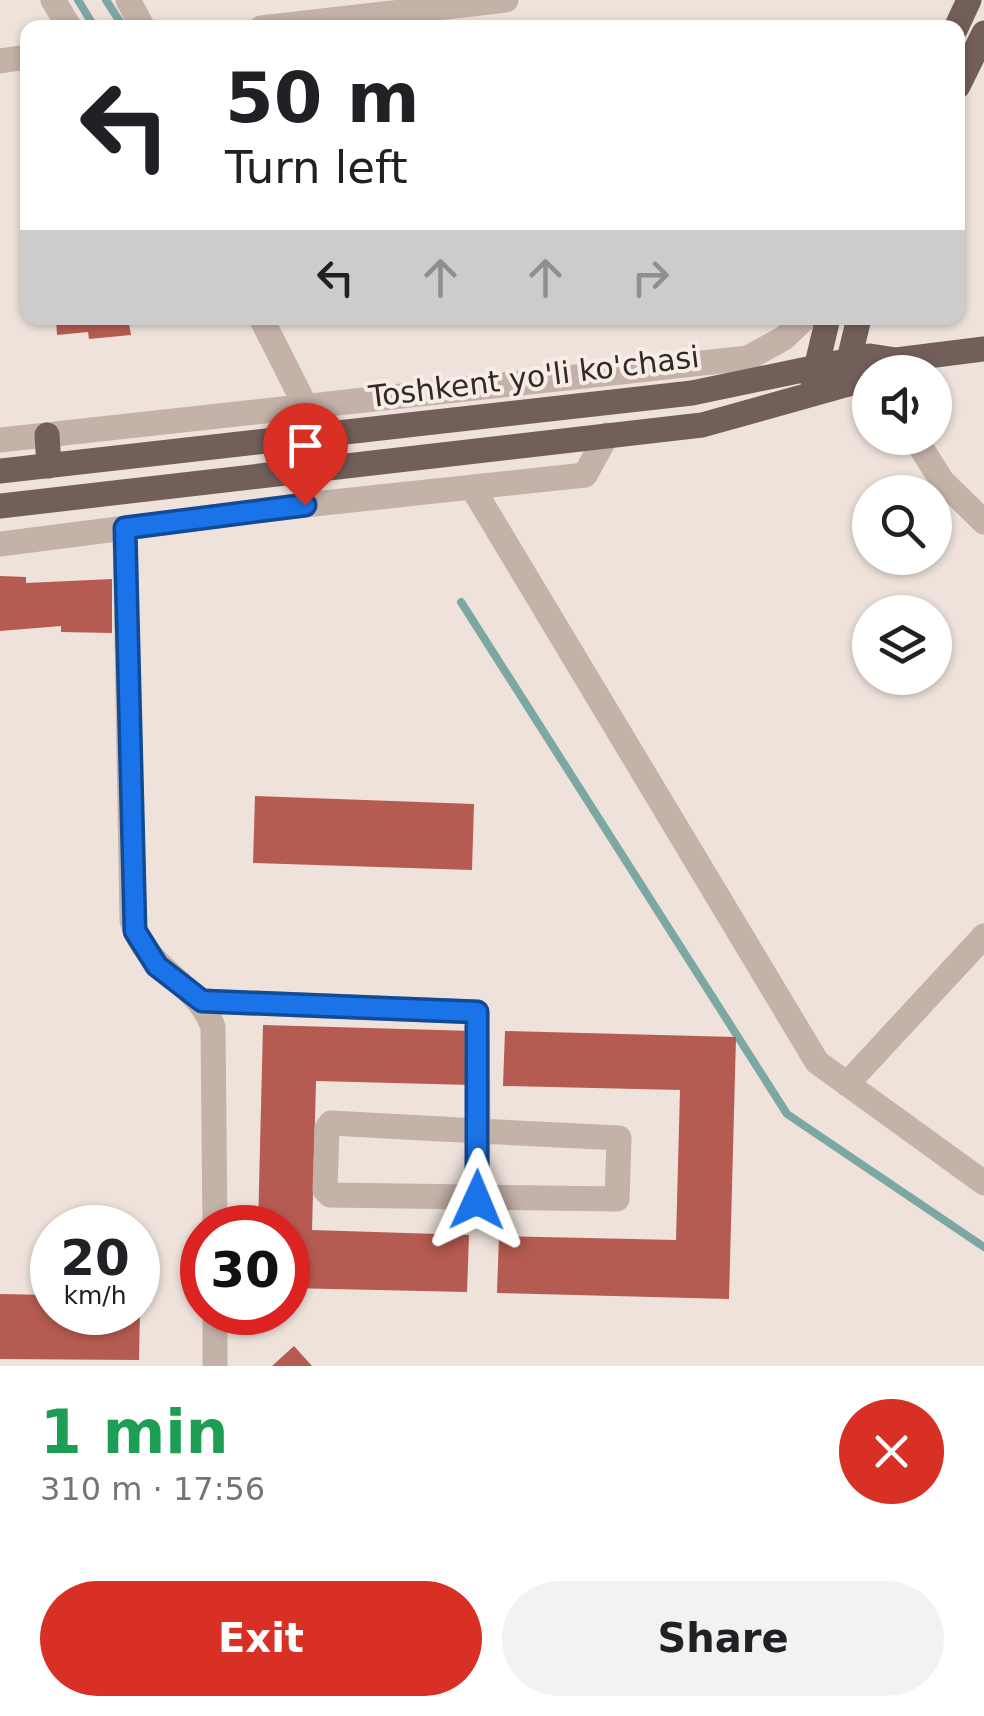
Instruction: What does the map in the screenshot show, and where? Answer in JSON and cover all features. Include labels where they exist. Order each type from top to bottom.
[{"type":"main road","points":[[965,74],[981,47]]},
{"type":"main road","points":[[811,394],[826,325]]},
{"type":"main road","points":[[844,387],[857,325]]},
{"type":"main road","name":"Toshkent yo'li ko'chasi","points":[[952,355],[984,349]]},
{"type":"main road","points":[[722,386],[748,358]]},
{"type":"main road","name":"Toshkent yo'li ko'chasi","points":[[0,471],[476,419],[722,386],[852,359]]},
{"type":"main road","points":[[0,506],[702,425],[852,384]]},
{"type":"main road","points":[[46,435],[49,466]]},
{"type":"street","points":[[331,20],[506,0]]},
{"type":"street","points":[[265,325],[306,407]]},
{"type":"street","points":[[0,440],[748,358],[784,338],[797,325]]},
{"type":"street","points":[[0,544],[305,505],[585,475],[607,436]]},
{"type":"street","points":[[926,455],[942,481],[984,522]]},
{"type":"street","points":[[305,505],[307,471]]},
{"type":"street","points":[[472,487],[817,1062],[984,1183]]},
{"type":"street","points":[[125,528],[132,920],[150,958],[202,1001],[215,1038],[215,1205]]},
{"type":"street","points":[[847,1084],[984,936]]},
{"type":"street","points":[[202,1001],[474,1010],[479,1016],[477,1200]]},
{"type":"street","points":[[331,1124],[478,1131],[619,1138],[617,1199],[330,1196],[325,1190],[327,1128],[331,1124]]},
{"type":"street","points":[[215,1335],[215,1366]]},
{"type":"building","points":[[56,325],[129,325],[131,335],[89,339],[88,332],[57,335]]},
{"type":"building","points":[[0,576],[26,577],[26,583],[112,579],[112,633],[61,632],[61,626],[0,631]]},
{"type":"building","points":[[255,796],[474,804],[472,870],[253,863]]},
{"type":"building","points":[[263,1025],[474,1031],[472,1085],[316,1081],[312,1230],[469,1235],[467,1292],[310,1288],[310,1205],[259,1205]]},
{"type":"building","points":[[505,1031],[736,1037],[729,1299],[497,1293],[499,1236],[676,1240],[680,1090],[503,1086]]},
{"type":"building","points":[[0,1294],[30,1295],[30,1335],[140,1335],[139,1360],[0,1359]]},
{"type":"building","points":[[294,1346],[312,1366],[272,1366]]},
{"type":"waterway","points":[[78,0],[90,20]]},
{"type":"waterway","points":[[106,0],[119,20]]},
{"type":"waterway","points":[[461,602],[787,1114],[984,1247]]},
{"type":"route","points":[[305,505],[125,528],[131,909],[135,931],[144,951],[157,966],[202,1001],[477,1012],[477,1200]]}]
